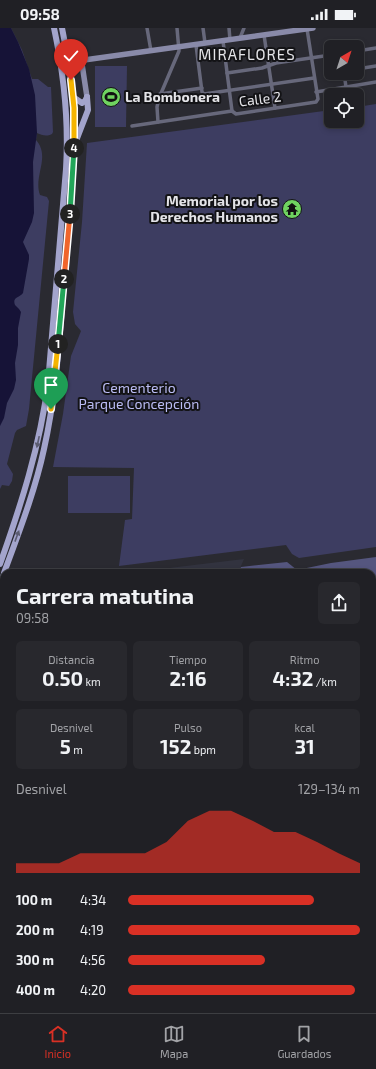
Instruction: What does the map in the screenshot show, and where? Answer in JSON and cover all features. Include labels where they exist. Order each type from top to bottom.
[{"type":"main road","points":[[0,564],[20,507],[35,456],[44,413],[48,383],[68,134],[64,83],[54,28]]},
{"type":"main road","points":[[5,569],[44,451],[56,369],[74,146],[73,97],[62,28]]},
{"type":"main road","points":[[73,97],[82,103],[87,97]]},
{"type":"main road","points":[[74,146],[88,110],[87,97]]},
{"type":"street","points":[[148,28],[151,51]]},
{"type":"street","points":[[158,122],[157,107],[160,94],[179,53],[180,47],[177,28]]},
{"type":"street","points":[[203,28],[205,43]]},
{"type":"street","points":[[229,28],[230,40]]},
{"type":"street","points":[[240,38],[244,28]]},
{"type":"street","points":[[272,28],[267,35],[269,66],[275,108]]},
{"type":"street","points":[[87,97],[82,62],[86,60],[310,28],[316,92],[376,82]]},
{"type":"street","points":[[223,41],[232,111]]},
{"type":"street","points":[[196,45],[202,93],[205,94],[314,78]]},
{"type":"street","points":[[364,50],[376,48]]},
{"type":"street","points":[[227,73],[269,66],[276,63],[324,56]]},
{"type":"street","points":[[364,68],[376,66]]},
{"type":"street","points":[[345,80],[346,87]]},
{"type":"street","points":[[160,94],[202,88]]},
{"type":"street","name":"Calle 2","points":[[132,126],[232,111],[236,114],[315,102],[317,101],[316,92]]},
{"type":"shaded area","points":[[0,28],[11,28],[29,69],[35,95],[37,133],[33,162],[34,213],[32,222],[23,242],[29,255],[29,259],[23,293],[14,300],[15,305],[21,312],[15,363],[16,380],[0,426]]},
{"type":"shaded area","points":[[376,557],[376,569],[302,569],[331,563]]},
{"type":"shaded area","points":[[244,559],[240,569],[161,569]]},
{"type":"shaded area","points":[[287,562],[296,569],[240,569],[241,567]]},
{"type":"green space","points":[[0,28],[11,28],[22,50],[32,79],[38,79],[48,87],[51,87],[53,132],[52,134],[46,136],[37,133],[36,140],[42,153],[38,188],[40,195],[47,197],[49,201],[29,409],[26,426],[17,430],[15,433],[7,464],[13,474],[12,481],[9,486],[2,485],[0,489]]},
{"type":"green space","name":"La Bombonera","points":[[95,66],[127,66],[126,127],[95,127]]},
{"type":"green space","name":"Cementerio Parque Concepción","points":[[376,104],[376,547],[299,558],[292,554],[286,545],[119,566],[125,520],[132,519],[134,468],[53,467],[63,414],[71,356],[81,331],[75,324],[73,312],[82,222],[87,143],[324,111],[324,128],[364,128],[364,106]]},
{"type":"green space","points":[[68,476],[130,476],[130,513],[68,513]]},
{"type":"place","name":"La Bombonera","points":[[111,97]]},
{"type":"place","name":"Memorial por los Derechos Humanos","points":[[292,209]]},
{"type":"district","name":"MIRAFLORES","points":[[247,55]]},
{"type":"route","points":[[51,409],[55,385],[74,159],[75,133],[71,80]]}]
